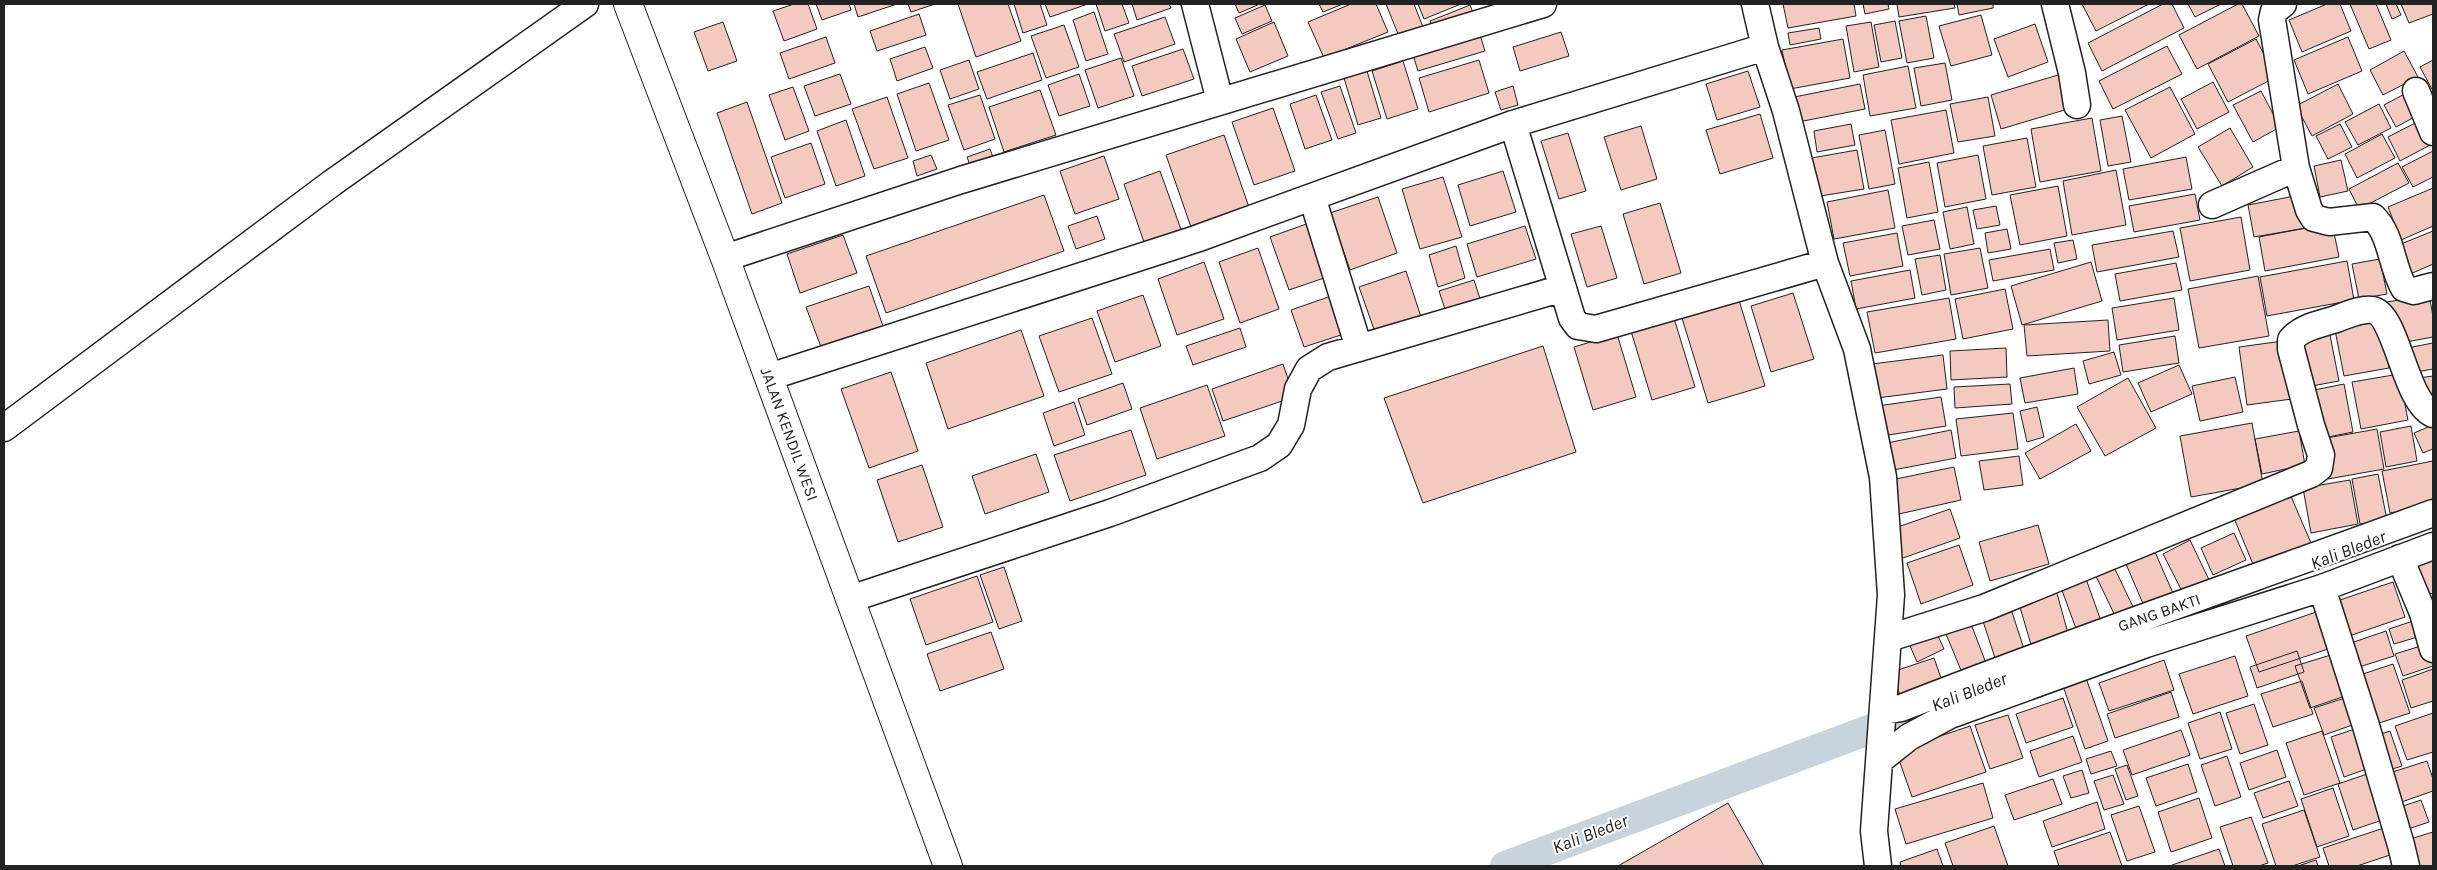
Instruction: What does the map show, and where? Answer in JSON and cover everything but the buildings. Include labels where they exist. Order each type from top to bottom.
[{"type":"main road","name":"JALAN KENDIL WESI","points":[[628,4],[769,377],[948,866]]},
{"type":"street","points":[[4,428],[332,183],[585,4]]},
{"type":"street","points":[[1195,4],[1220,102]]},
{"type":"street","points":[[724,258],[961,180],[1543,4]]},
{"type":"street","points":[[1755,4],[1765,47],[1786,111],[1825,263],[1857,349],[1883,477],[1891,595],[1884,716],[1874,830],[1878,866]]},
{"type":"street","points":[[2055,4],[2072,73],[2077,105]]},
{"type":"street","points":[[2282,4],[2274,11],[2272,20],[2296,168],[2309,210],[2314,218],[2329,222],[2368,216],[2373,217],[2382,226],[2404,288],[2414,291],[2433,286]]},
{"type":"street","points":[[769,377],[1196,239],[1513,124],[1765,47]]},
{"type":"street","points":[[2416,91],[2433,132]]},
{"type":"street","points":[[1513,124],[1562,288],[1572,318],[1578,326],[1596,329],[1825,263]]},
{"type":"street","points":[[2212,205],[2296,168]]},
{"type":"street","points":[[1312,197],[1359,348]]},
{"type":"street","points":[[850,599],[1110,513],[1260,458],[1279,445],[1291,425],[1298,389],[1309,369],[1328,357],[1562,288]]},
{"type":"street","points":[[1889,638],[1984,608],[2311,474],[2319,468],[2321,455],[2291,349],[2291,340],[2307,328],[2361,310],[2374,310],[2382,317],[2389,329],[2422,405],[2433,414]]},
{"type":"street","name":"GANG BAKTI","points":[[1884,716],[2028,658],[2234,586],[2433,513]]},
{"type":"street","points":[[1881,753],[1950,715],[2155,641],[2322,588],[2433,546]]},
{"type":"street","points":[[2400,558],[2423,613],[2433,649]]},
{"type":"street","points":[[2322,588],[2382,780],[2406,866]]},
{"type":"waterway","name":"Kali Bleder","points":[[1505,866],[1906,716]]}]
